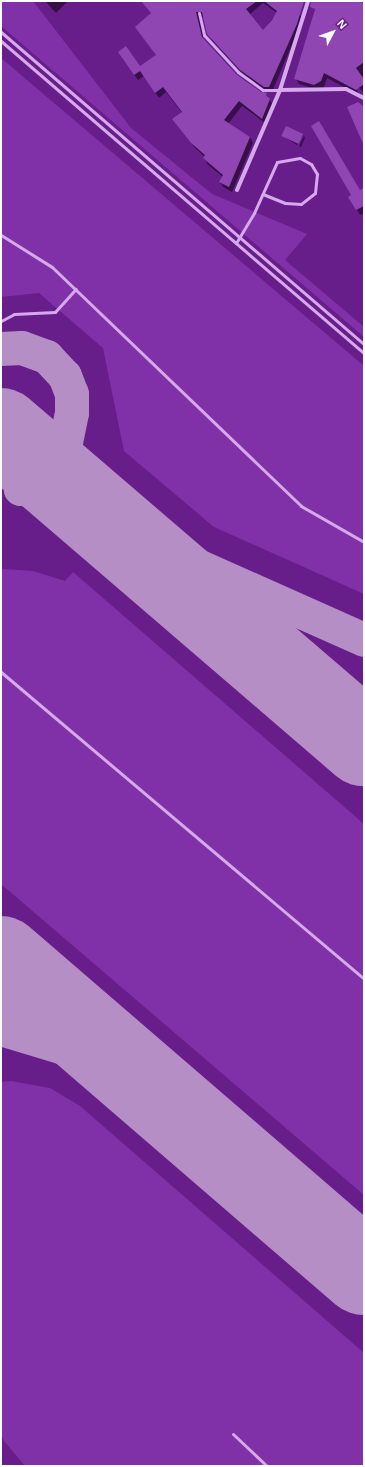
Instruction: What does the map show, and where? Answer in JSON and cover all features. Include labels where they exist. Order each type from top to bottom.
[{"type":"street","points":[[237,190],[280,90],[308,1]]},
{"type":"street","points":[[280,90],[346,89],[364,98]]},
{"type":"lane","points":[[199,13],[204,35],[238,72],[263,90],[280,90]]},
{"type":"lane","points":[[1,32],[364,344]]},
{"type":"lane","points":[[1,41],[364,354]]},
{"type":"lane","points":[[236,243],[263,194],[277,162],[300,158],[311,164],[317,174],[315,193],[301,204],[285,203],[263,194]]},
{"type":"lane","points":[[1,235],[52,267],[301,506],[364,542]]},
{"type":"lane","points":[[1,321],[14,314],[55,312],[76,290]]},
{"type":"lane","points":[[1,672],[364,979]]},
{"type":"lane","points":[[233,1434],[267,1466]]},
{"type":"shaded area","points":[[1,1],[33,1],[131,128],[212,194],[307,234],[285,260],[364,327],[364,337],[1,26]]},
{"type":"shaded area","points":[[1,58],[364,366],[364,594],[214,527],[124,451],[103,348],[39,293],[1,297]]},
{"type":"shaded area","points":[[1,569],[33,571],[65,581],[73,572],[364,824],[364,1195],[1,884]]},
{"type":"shaded area","points":[[11,1081],[50,1088],[80,1106],[364,1353],[364,1466],[25,1466],[4,1441],[1,1433],[1,1082]]},
{"type":"building","points":[[141,1],[257,1],[246,9],[263,30],[272,20],[277,11],[264,1],[304,1],[297,24],[269,87],[264,87],[240,70],[207,34],[202,12],[196,12],[202,37],[236,74],[261,92],[267,93],[266,95],[270,99],[262,119],[239,101],[224,120],[250,137],[229,187],[219,182],[223,175],[203,158],[205,155],[191,143],[172,119],[182,112],[163,87],[155,93],[140,71],[134,75],[118,52],[126,46],[140,66],[156,55],[135,27],[151,13]]},
{"type":"building","points":[[311,1],[360,1],[364,4],[364,62],[356,68],[364,79],[364,84],[356,90],[324,73],[321,81],[314,85],[294,79],[315,9],[310,7]]},
{"type":"building","points":[[358,102],[364,107],[364,146],[347,107]]},
{"type":"building","points":[[319,121],[360,190],[364,188],[364,206],[356,210],[348,197],[351,195],[311,126]]},
{"type":"building","points":[[286,126],[303,134],[299,144],[281,136]]},
{"type":"taxiway","points":[[1,349],[22,348],[47,357],[65,376],[72,394],[72,413],[61,467],[50,479],[21,489]]},
{"type":"taxiway","points":[[1,463],[31,466],[54,476]]},
{"type":"taxiway","points":[[21,489],[59,494],[94,511]]},
{"type":"taxiway","points":[[115,529],[364,640]]},
{"type":"taxiway","points":[[1,1029],[127,1067]]},
{"type":"runway","points":[[1,431],[364,743]]},
{"type":"runway","points":[[1,959],[364,1272]]}]
